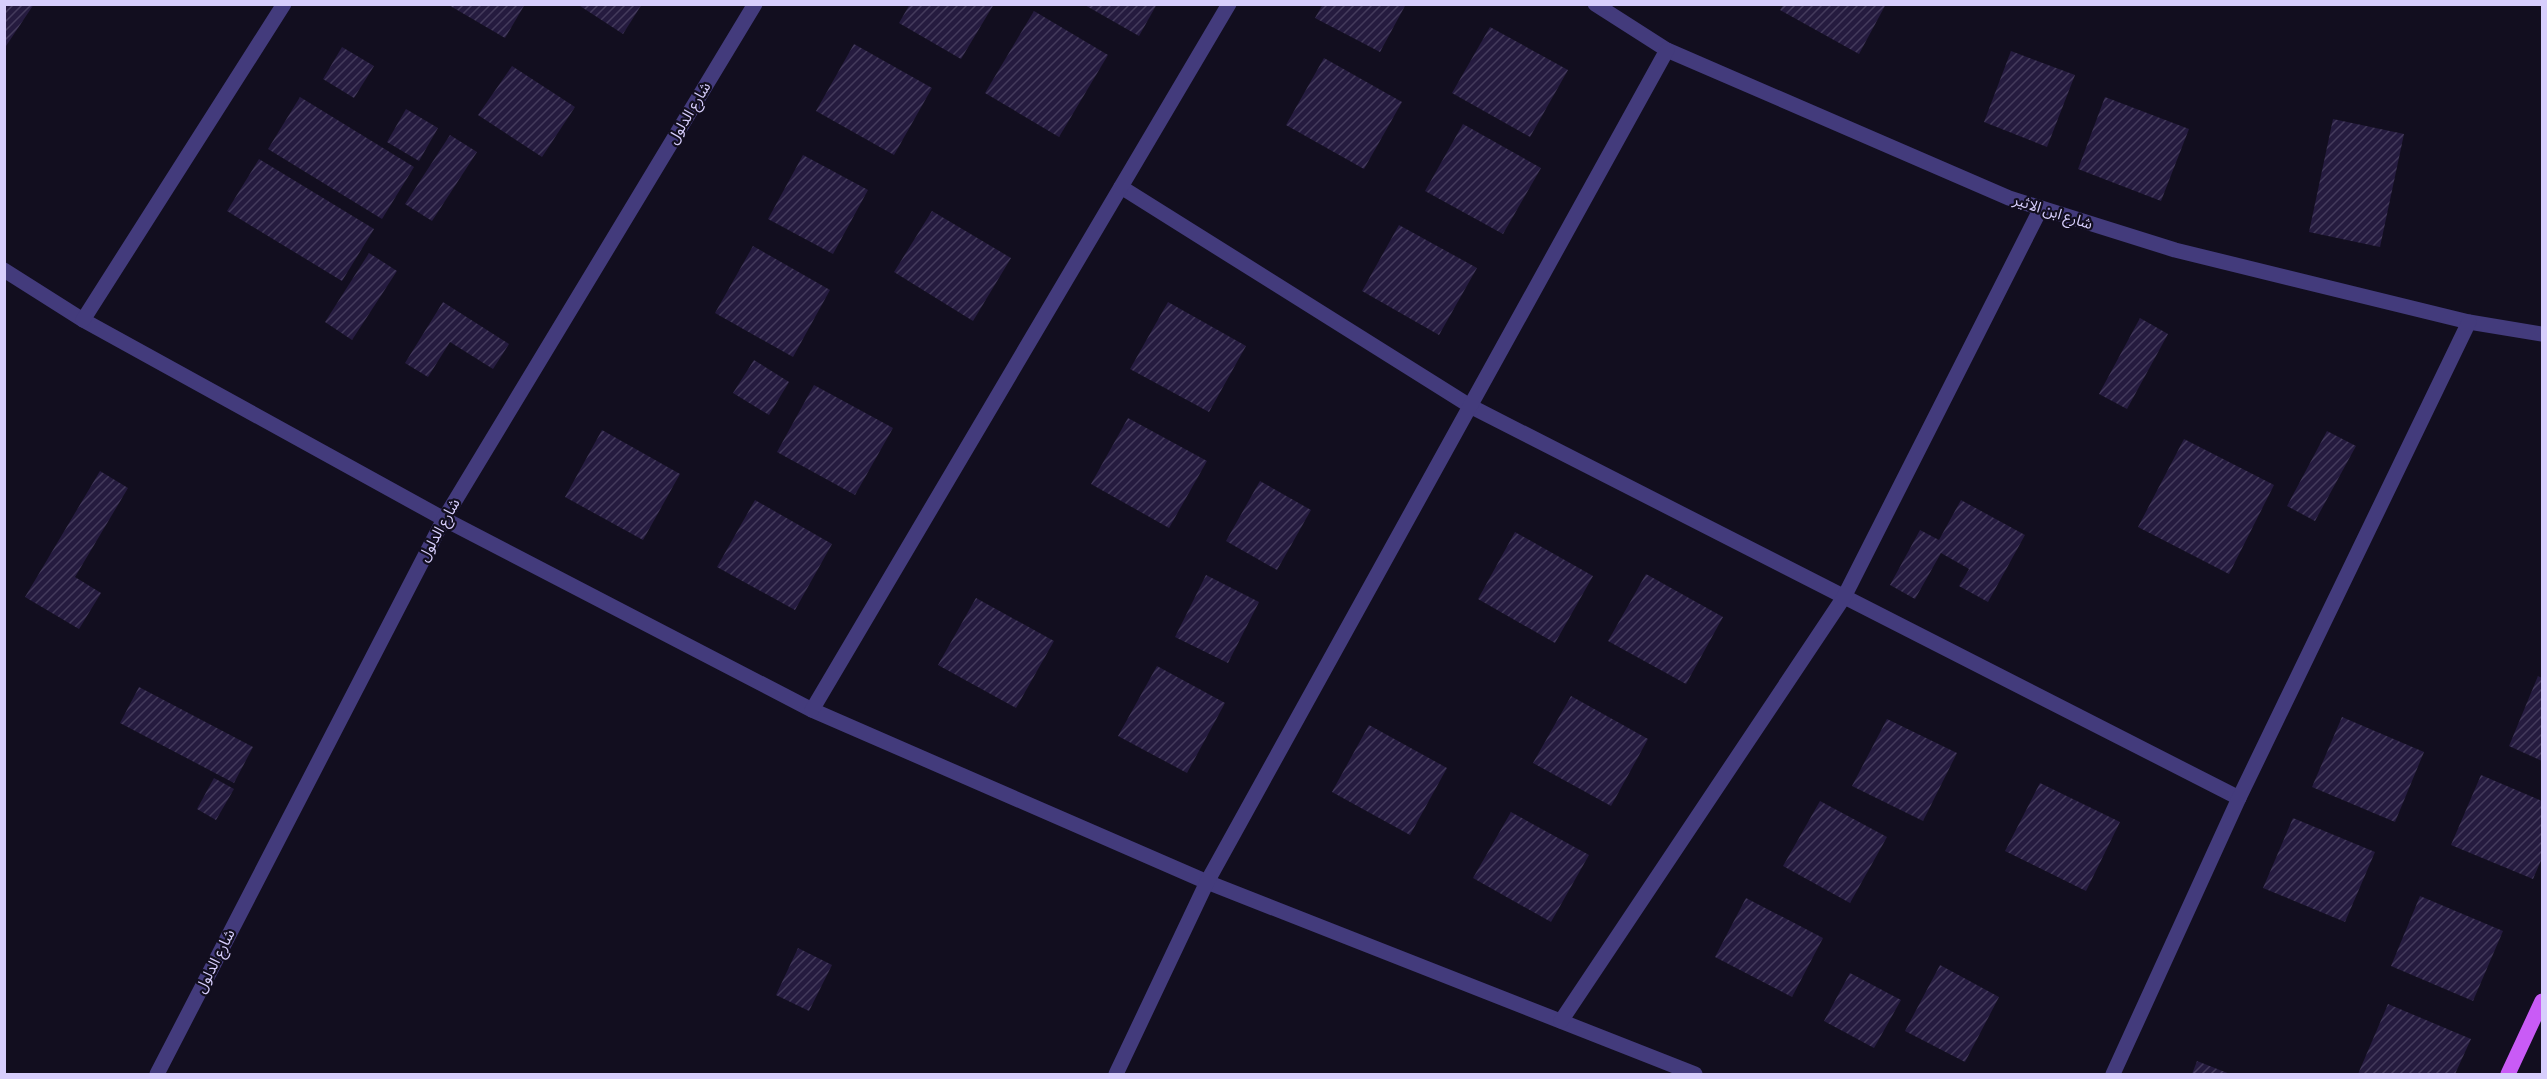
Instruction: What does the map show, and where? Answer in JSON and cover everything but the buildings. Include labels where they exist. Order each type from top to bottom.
[{"type":"main road","points":[[2508,1074],[2542,1001]]},
{"type":"street","points":[[83,320],[284,4]]},
{"type":"street","name":"شارع الدلول","points":[[157,1074],[444,519],[755,4]]},
{"type":"street","points":[[812,710],[1229,4]]},
{"type":"street","name":"شارع ابن الاثير","points":[[1594,4],[1667,50],[1971,182],[2041,208],[2175,250],[2469,322],[2542,334]]},
{"type":"street","points":[[1116,1074],[1207,882],[1667,50]]},
{"type":"street","points":[[1122,187],[1470,406],[2239,798]]},
{"type":"street","points":[[1561,1021],[1844,597],[2041,208]]},
{"type":"street","points":[[4,270],[83,320],[444,519],[812,710],[1207,882],[1695,1074]]},
{"type":"street","points":[[2114,1074],[2239,798],[2469,322]]}]
